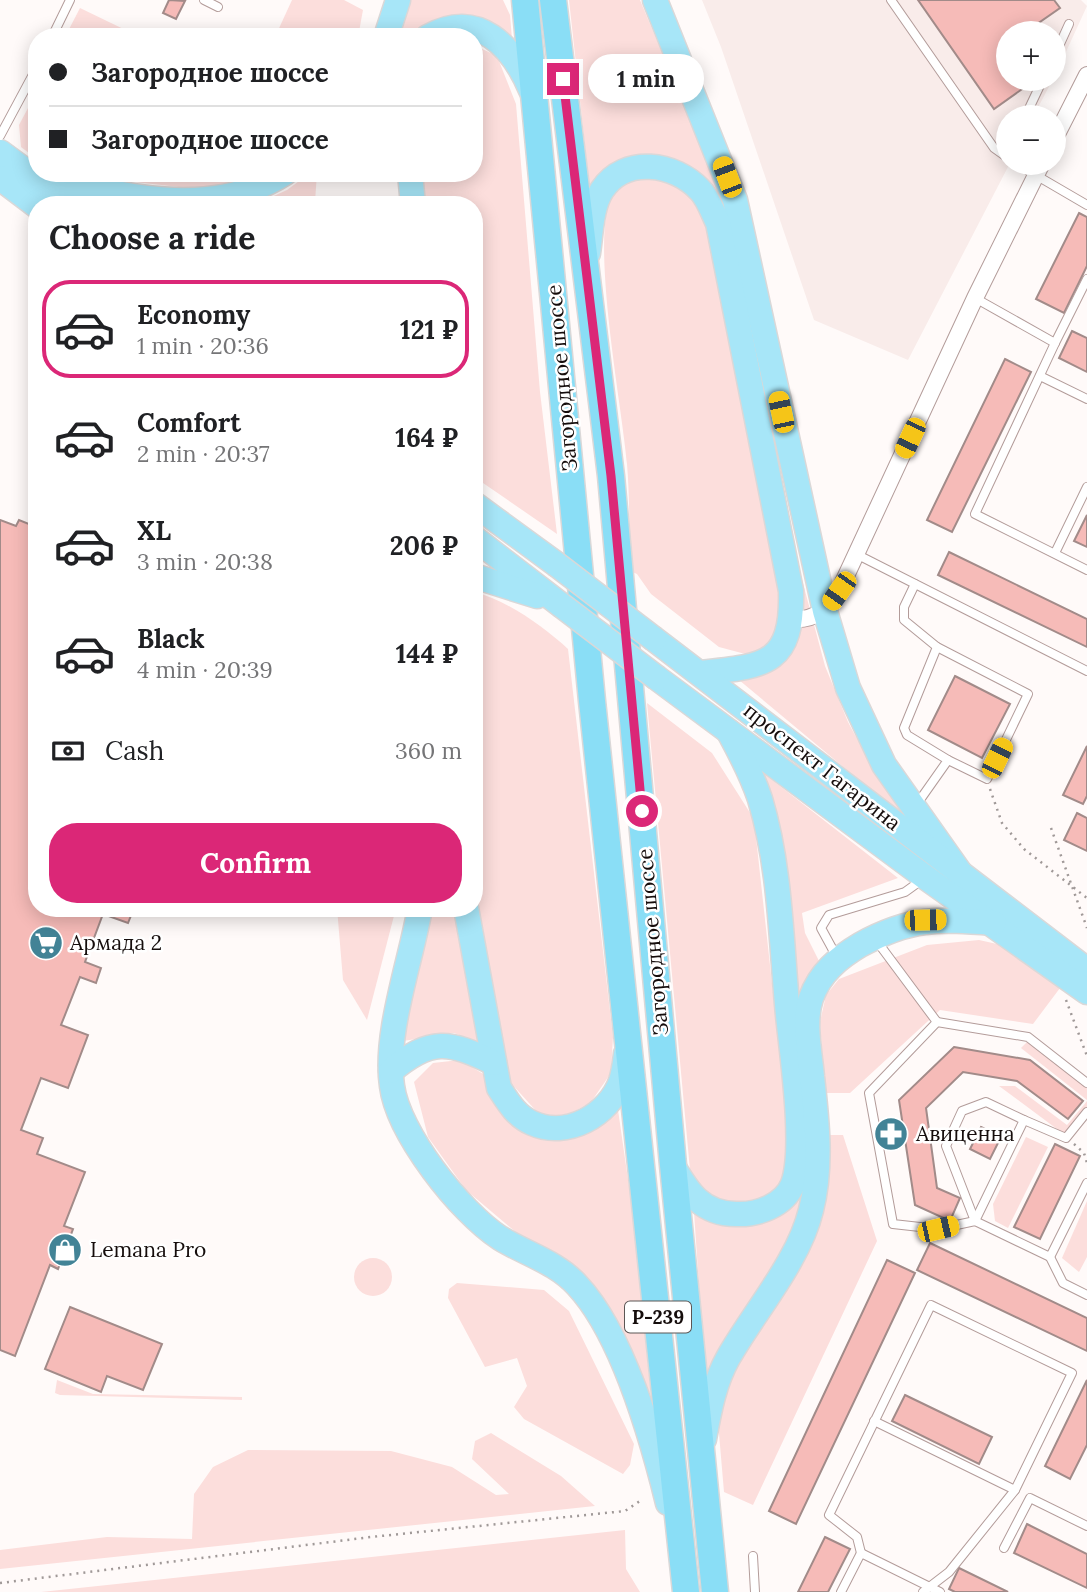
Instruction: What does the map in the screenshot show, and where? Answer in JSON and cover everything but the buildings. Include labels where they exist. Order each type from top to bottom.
[{"type":"highway","name":"Загородное шоссе","points":[[525,0],[592,701],[686,1592]]},
{"type":"highway","name":"Загородное шоссе","points":[[553,0],[587,261],[615,516],[673,1165],[715,1592]]},
{"type":"main road","points":[[389,28],[398,0]]},
{"type":"main road","points":[[655,0],[736,200],[825,611],[848,688],[884,765],[961,874]]},
{"type":"main road","points":[[443,28],[465,28]]},
{"type":"main road","points":[[483,33],[495,36],[519,62],[536,102]]},
{"type":"main road","points":[[0,152],[27,171]]},
{"type":"main road","points":[[587,261],[594,213],[602,191],[619,173],[645,166],[676,170],[702,191],[718,223],[791,591],[792,619],[782,648],[769,659],[751,667],[700,673]]},
{"type":"main road","points":[[0,178],[28,199]]},
{"type":"main road","points":[[42,182],[60,196]]},
{"type":"main road","points":[[67,182],[103,192],[144,196]]},
{"type":"main road","points":[[235,196],[272,182]]},
{"type":"main road","name":"проспект Гагарина","points":[[483,511],[700,673],[1087,970]]},
{"type":"main road","name":"проспект Гагарина","points":[[483,545],[729,732],[925,877],[994,923],[1076,995]]},
{"type":"main road","points":[[483,579],[561,605]]},
{"type":"main road","points":[[673,1165],[691,1196],[709,1210],[733,1214],[761,1213],[780,1200],[792,1185],[796,1163],[797,1111],[774,863],[760,800],[747,765],[729,732]]},
{"type":"main road","points":[[418,917],[397,1015],[391,1071],[397,1108],[446,1187],[498,1236],[552,1265],[577,1285],[606,1329],[635,1393],[653,1442],[670,1510],[682,1537]]},
{"type":"main road","points":[[468,917],[499,1088],[512,1108],[533,1123],[559,1129],[582,1123],[605,1107],[621,1082],[629,1043]]},
{"type":"main road","points":[[701,1461],[711,1401],[727,1360],[774,1284],[811,1212],[818,1167],[808,1044],[809,1001],[817,982],[842,956],[874,938],[925,920],[994,923]]},
{"type":"main road","points":[[391,1071],[410,1054],[435,1045],[460,1046],[494,1063]]},
{"type":"street","points":[[1066,116],[1087,75]]},
{"type":"street","points":[[792,619],[807,620],[825,611],[839,591],[975,298],[1036,175]]},
{"type":"lane","points":[[56,28],[70,0]]},
{"type":"lane","points":[[204,0],[218,7]]},
{"type":"lane","points":[[891,0],[996,149]]},
{"type":"lane","points":[[1066,31],[1069,24]]},
{"type":"lane","points":[[0,136],[28,84]]},
{"type":"lane","points":[[1045,175],[1087,205]]},
{"type":"lane","points":[[1087,279],[975,514],[1087,569]]},
{"type":"lane","points":[[975,298],[1055,343]]},
{"type":"lane","points":[[1040,376],[1087,399]]},
{"type":"lane","points":[[1055,553],[1087,487]]},
{"type":"lane","points":[[856,554],[1087,671]]},
{"type":"lane","points":[[915,584],[904,607],[904,620],[937,647],[1028,694],[986,779],[907,735],[904,728],[937,647]]},
{"type":"lane","points":[[913,809],[948,760]]},
{"type":"lane","points":[[842,956],[832,950],[821,928],[829,915],[905,892],[925,877]]},
{"type":"lane","points":[[874,938],[937,1022],[1028,1037],[1087,1083]]},
{"type":"lane","points":[[937,1022],[869,1093],[893,1224],[938,1229],[975,1221],[1050,1257],[1063,1283],[1087,1295]]},
{"type":"lane","points":[[975,1221],[946,1146],[962,1111],[986,1102],[1066,1138],[1087,1112]]},
{"type":"lane","points":[[975,1221],[1024,1120]]},
{"type":"lane","points":[[1050,1257],[1087,1184]]},
{"type":"lane","points":[[841,1592],[861,1553],[857,1537],[829,1515],[931,1305],[1072,1374],[1015,1490],[949,1572],[926,1589]]},
{"type":"lane","points":[[874,1421],[1015,1490]]},
{"type":"lane","points":[[1004,1548],[1030,1497],[1087,1526]]},
{"type":"lane","points":[[861,1553],[926,1589],[940,1592]]},
{"type":"lane","points":[[753,1556],[755,1592]]},
{"type":"path","points":[[986,779],[1002,823],[1024,849],[1087,898]]},
{"type":"path","points":[[1051,828],[1087,928]]},
{"type":"path","points":[[1076,995],[1087,1056]]},
{"type":"path","points":[[1066,1138],[1084,1153],[1087,1163]]},
{"type":"path","points":[[0,1583],[370,1537],[625,1511],[643,1499]]},
{"type":"shaded area","points":[[292,0],[344,0],[363,10],[360,28],[279,28]]},
{"type":"shaded area","points":[[406,0],[503,0],[510,15],[512,39],[488,25],[462,17],[437,19],[423,28],[397,28]]},
{"type":"shaded area","points":[[569,0],[640,0],[707,160],[734,237],[800,572],[825,666],[848,722],[877,776],[907,820],[733,675],[790,648],[704,179],[666,156],[638,157],[590,192]]},
{"type":"shaded area","points":[[702,0],[1081,0],[1087,6],[1066,52],[1066,21],[996,21],[996,91],[1047,91],[1039,105],[996,105],[996,175],[1004,175],[908,360],[814,320],[721,47]]},
{"type":"shaded area","points":[[80,8],[121,28],[70,28]]},
{"type":"shaded area","points":[[483,49],[497,56],[516,104],[540,392],[557,534],[483,483],[483,196],[418,196],[417,182],[483,182]]},
{"type":"shaded area","points":[[28,108],[28,152],[21,147],[19,125]]},
{"type":"shaded area","points":[[661,174],[693,192],[709,219],[776,552],[782,633],[766,653],[749,655],[719,647],[651,594],[637,574],[630,571],[627,464],[605,282],[606,214],[613,194],[622,184]]},
{"type":"shaded area","points":[[135,182],[240,182],[214,191]]},
{"type":"shaded area","points":[[298,182],[316,182],[315,196],[274,196]]},
{"type":"shaded area","points":[[483,595],[524,615],[568,649],[613,1037],[611,1073],[591,1102],[565,1117],[538,1113],[510,1082],[476,917],[483,917]]},
{"type":"shaded area","points":[[647,703],[712,753],[754,819],[790,1148],[782,1186],[762,1201],[748,1205],[728,1204],[718,1200],[701,1188],[690,1170]]},
{"type":"shaded area","points":[[758,769],[898,878],[802,913],[805,933],[819,961],[812,1141],[800,1222],[706,1388],[694,1212],[713,1223],[799,1188]]},
{"type":"shaded area","points":[[338,917],[394,917],[367,1020],[343,980]]},
{"type":"shaded area","points":[[424,917],[455,917],[480,1043],[454,1033],[403,1041]]},
{"type":"shaded area","points":[[979,940],[1006,946],[1060,988],[1033,1024],[940,1010],[850,1093],[825,1093],[820,1022],[826,995],[839,979],[927,945]]},
{"type":"shaded area","points":[[1027,1042],[1087,1088],[1087,1100],[1021,1048]]},
{"type":"shaded area","points":[[460,1060],[490,1078],[518,1126],[617,1103],[633,1214],[651,1396],[609,1311],[466,1190],[428,1137],[414,1082],[433,1063]]},
{"type":"shaded area","points":[[999,1086],[1015,1086],[1067,1125],[1087,1101],[1087,1108],[1065,1135]]},
{"type":"shaded area","points":[[829,1135],[843,1135],[877,1241],[753,1505],[724,1492],[718,1422],[738,1359],[783,1294],[819,1227],[828,1184]]},
{"type":"shaded area","points":[[1026,1137],[1048,1147],[1008,1228],[995,1221],[993,1204]]},
{"type":"shaded area","points":[[1087,1201],[1087,1257],[1079,1272],[1062,1258]]},
{"type":"shaded area","points":[[373,1258],[386,1264],[392,1277],[386,1290],[373,1296],[360,1290],[354,1277],[360,1264]]},
{"type":"shaded area","points":[[457,1283],[544,1290],[569,1311],[634,1444],[630,1465],[623,1474],[524,1419],[514,1407],[527,1386],[517,1358],[485,1367],[448,1298],[449,1289]]},
{"type":"shaded area","points":[[57,1380],[93,1394],[242,1397],[242,1400],[60,1395],[55,1393]]},
{"type":"shaded area","points":[[491,1433],[561,1476],[595,1506],[0,1569],[0,1550],[107,1537],[192,1539],[194,1494],[213,1467],[248,1450],[391,1451],[452,1467],[496,1495],[509,1494],[472,1459],[475,1441]]},
{"type":"shaded area","points":[[625,1530],[626,1569],[640,1592],[41,1592]]},
{"type":"place","name":"Армада 2","points":[[46,943]]},
{"type":"place","name":"Авиценна","points":[[891,1134]]},
{"type":"place","name":"Lemana Pro","points":[[65,1250]]},
{"type":"route","points":[[563,79],[611,476],[642,811]]}]
